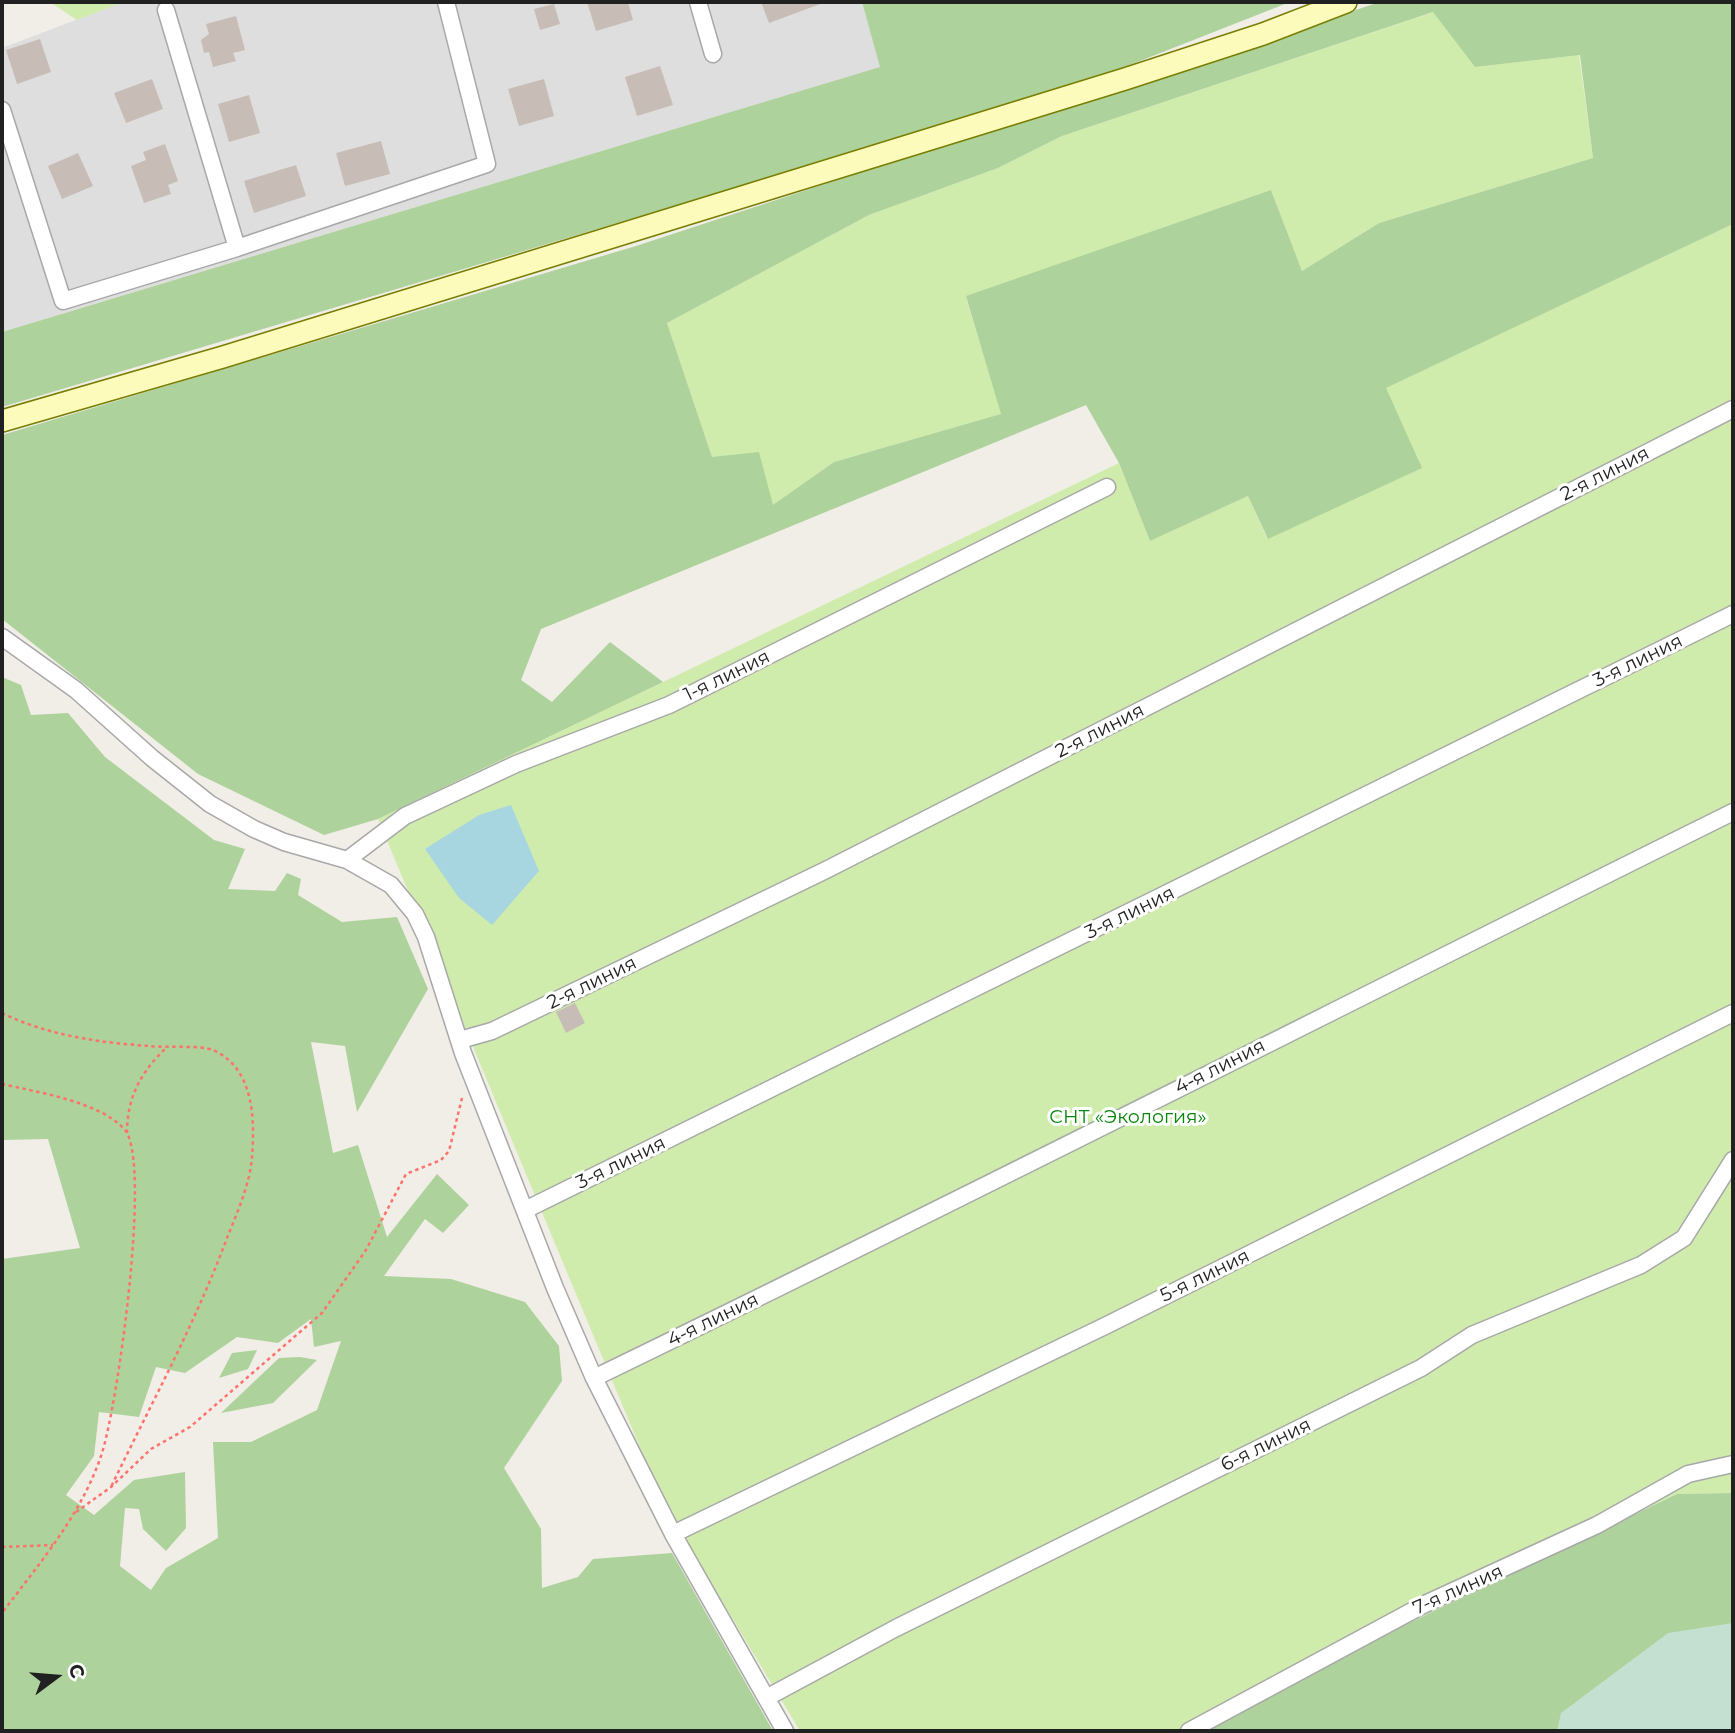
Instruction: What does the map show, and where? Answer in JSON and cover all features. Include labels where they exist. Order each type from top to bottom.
[{"type":"main road","points":[[2,421],[223,357],[1125,79],[1263,34],[1346,2]]},
{"type":"street","points":[[2,110],[63,302],[237,248],[488,164],[446,2]]},
{"type":"street","points":[[698,2],[713,54]]},
{"type":"street","points":[[166,10],[237,248]]},
{"type":"street","name":"2-я линия","points":[[460,1040],[492,1031],[824,871],[1733,409]]},
{"type":"street","name":"1-я линия","points":[[347,860],[405,816],[516,764],[669,705],[1107,487]]},
{"type":"street","name":"3-я линия","points":[[525,1210],[1733,614]]},
{"type":"street","points":[[2,637],[76,690],[152,758],[210,804],[254,829],[284,842],[347,860],[391,885],[415,914],[426,937],[460,1040],[525,1210],[594,1378],[674,1534],[785,1731]]},
{"type":"street","name":"4-я линия","points":[[594,1378],[943,1209],[1288,1032],[1733,813]]},
{"type":"street","name":"5-я линия","points":[[674,1534],[1105,1326],[1733,1013]]},
{"type":"street","name":"6-я линия","points":[[766,1698],[896,1628],[1421,1368],[1472,1335],[1641,1265],[1684,1238],[1733,1160]]},
{"type":"street","name":"7-я линия","points":[[1189,1731],[1425,1604],[1584,1531],[1688,1474],[1733,1464]]},
{"type":"path","points":[[2,1013],[29,1027],[130,1045],[211,1049],[233,1062],[247,1086],[252,1158],[239,1207],[193,1325],[111,1487]]},
{"type":"path","points":[[2,1613],[54,1545],[74,1513],[102,1456],[114,1392],[137,1213],[135,1169],[127,1133],[127,1107],[147,1066],[166,1048]]},
{"type":"path","points":[[2,1084],[58,1097],[111,1117],[127,1133]]},
{"type":"path","points":[[74,1513],[111,1487],[151,1448],[190,1427],[322,1313],[366,1250],[406,1174],[440,1160],[450,1151],[462,1106],[462,1093]]},
{"type":"path","points":[[2,1547],[54,1545]]},
{"type":"shaded area","points":[[123,2],[862,2],[881,67],[2,332],[2,48]]},
{"type":"green space","points":[[50,2],[123,2],[77,20]]},
{"type":"green space","points":[[862,2],[1290,2],[1079,85],[2,407],[2,332],[880,67]]},
{"type":"green space","points":[[1380,2],[1733,2],[1733,224],[1386,388],[1422,468],[1268,539],[1248,496],[1150,541],[1119,463],[1086,405],[541,629],[521,680],[552,702],[610,642],[663,682],[378,819],[324,835],[198,774],[2,619],[2,435],[636,246]],"holes":[[[1433,12],[1475,67],[1580,55],[1593,158],[1379,223],[1302,271],[1271,190],[966,296],[1001,414],[834,462],[773,505],[759,452],[712,457],[667,323],[869,215],[998,168],[1062,136]]]},
{"type":"green space","points":[[1434,12],[1475,67],[1579,55],[1593,158],[1379,223],[1302,271],[1271,190],[966,297],[1002,414],[834,462],[773,506],[712,457],[667,323],[869,215],[998,168],[1062,136]]},
{"type":"green space","name":"СНТ «Экология»","points":[[1733,224],[1733,1493],[1677,1494],[1185,1731],[800,1731],[664,1505],[378,819],[1119,463],[1150,541],[1248,496],[1267,538],[1385,388]]},
{"type":"green space","points":[[2,677],[21,685],[31,715],[68,713],[105,757],[214,840],[245,849],[228,889],[275,891],[287,873],[301,879],[298,895],[342,922],[397,917],[428,989],[357,1112],[345,1046],[311,1042],[333,1153],[358,1145],[387,1237],[437,1174],[469,1205],[443,1233],[425,1219],[384,1276],[451,1279],[525,1302],[559,1346],[562,1381],[504,1468],[541,1529],[542,1588],[578,1577],[593,1559],[672,1553],[773,1731],[2,1731],[2,1259],[80,1248],[48,1139],[2,1140]],"holes":[[[311,1319],[314,1347],[341,1341],[317,1410],[251,1442],[213,1442],[218,1538],[166,1568],[151,1590],[120,1566],[125,1508],[139,1509],[143,1529],[166,1551],[186,1528],[185,1472],[134,1480],[94,1515],[66,1495],[94,1456],[99,1412],[139,1417],[156,1367],[185,1373],[237,1337],[278,1343]]]},
{"type":"green space","points":[[257,1350],[248,1369],[219,1378],[232,1353]]},
{"type":"green space","points":[[300,1357],[317,1360],[273,1403],[221,1413],[279,1358]]},
{"type":"green space","points":[[1733,1493],[1733,1684],[1688,1731],[1185,1731],[1677,1494]]},
{"type":"green space","points":[[1733,1623],[1733,1731],[1557,1731],[1561,1713],[1668,1633]]},
{"type":"water","points":[[511,805],[539,871],[492,925],[459,898],[425,849],[479,815]]},
{"type":"building","points":[[587,2],[628,2],[633,20],[596,31]]},
{"type":"building","points":[[761,2],[823,2],[823,3],[769,23]]},
{"type":"building","points":[[554,4],[560,24],[540,30],[534,9]]},
{"type":"building","points":[[236,16],[245,50],[233,53],[236,61],[213,67],[209,52],[204,53],[201,40],[209,34],[206,24]]},
{"type":"building","points":[[40,39],[51,72],[17,84],[6,50]]},
{"type":"building","points":[[660,66],[673,105],[637,116],[625,77]]},
{"type":"building","points":[[152,79],[163,109],[126,123],[114,93]]},
{"type":"building","points":[[544,79],[554,116],[519,126],[508,89]]},
{"type":"building","points":[[249,95],[260,133],[229,142],[218,104]]},
{"type":"building","points":[[381,141],[390,174],[345,186],[336,153]]},
{"type":"building","points":[[165,144],[178,181],[168,185],[171,194],[144,203],[131,166],[146,160],[143,152]]},
{"type":"building","points":[[78,153],[93,186],[62,199],[48,166]]},
{"type":"building","points":[[296,165],[306,196],[254,213],[244,181]]},
{"type":"building","points":[[575,1003],[585,1023],[566,1033],[556,1012]]}]
